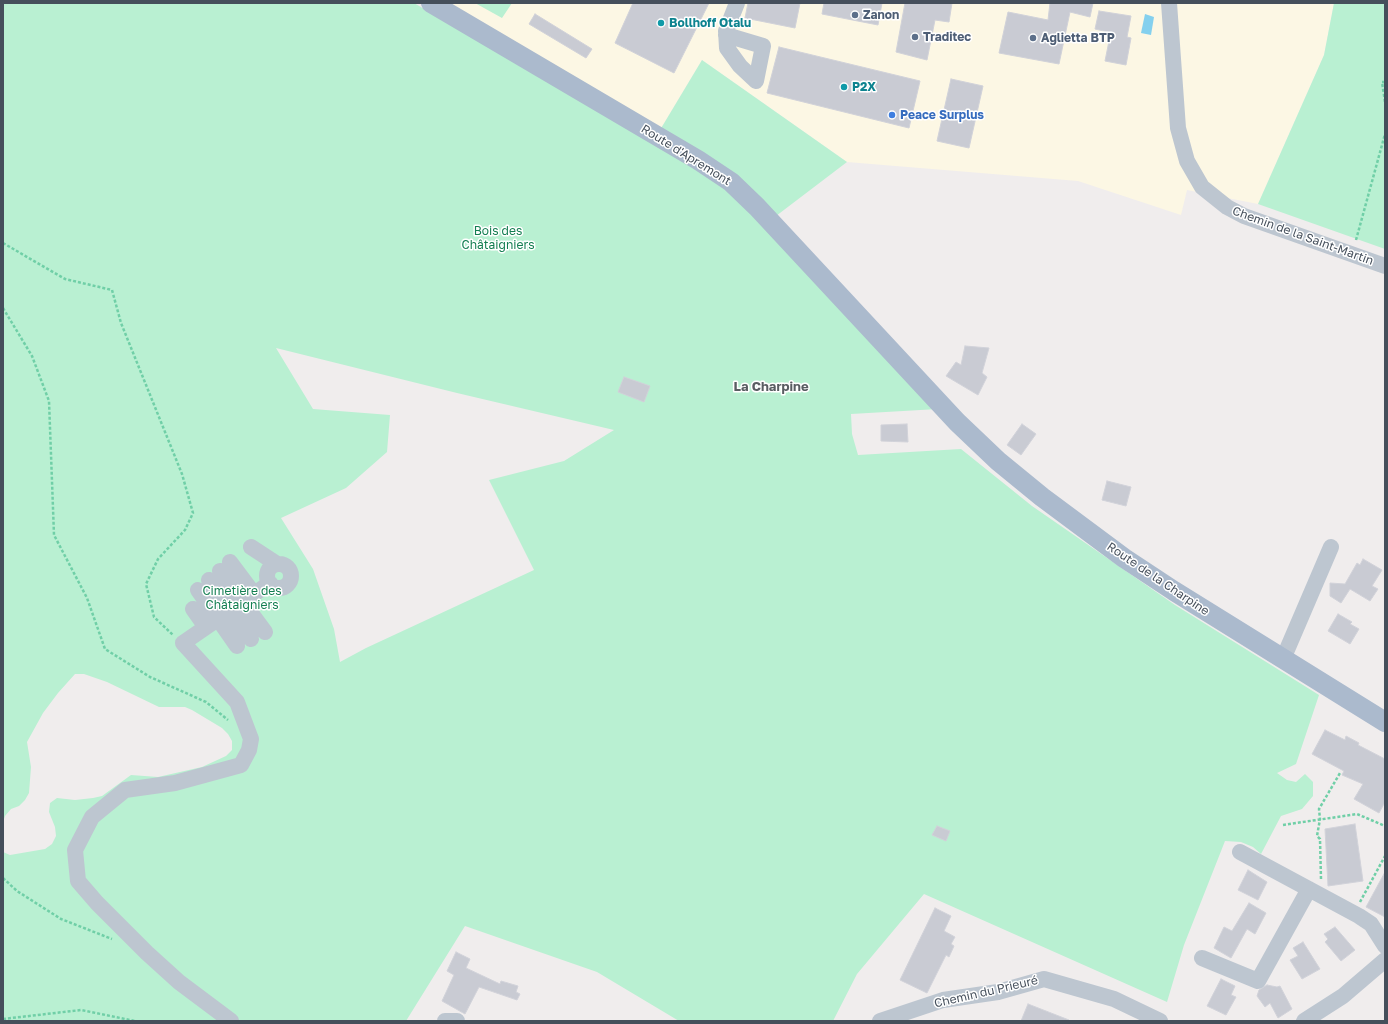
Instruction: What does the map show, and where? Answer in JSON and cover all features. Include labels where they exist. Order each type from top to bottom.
[{"type":"main road","name":"Route d'Apremont","points":[[430,3],[698,160],[731,182],[757,207],[949,413]]},
{"type":"main road","name":"Route de la Charpine","points":[[949,413],[998,461],[1069,518],[1162,583],[1385,722]]},
{"type":"street","points":[[726,35],[729,20],[737,3]]},
{"type":"street","name":"Chemin de la Saint-Martin","points":[[1169,3],[1178,128],[1187,161],[1202,187],[1227,207],[1244,216],[1385,266]]},
{"type":"street","points":[[218,618],[270,583],[268,574],[272,566],[277,564],[252,547]]},
{"type":"street","points":[[1283,659],[1331,547]]},
{"type":"street","points":[[231,1021],[179,982],[147,953],[97,903],[78,881],[75,850],[92,817],[124,790],[175,783],[241,765],[249,750],[251,739],[237,702],[218,618],[214,576],[218,618],[237,646]]},
{"type":"street","points":[[193,609],[258,635]]},
{"type":"street","points":[[1240,852],[1354,913],[1371,924],[1385,946]]},
{"type":"street","points":[[1202,958],[1258,981],[1315,892]]},
{"type":"street","points":[[1304,1021],[1343,996],[1385,960]]},
{"type":"street","name":"Chemin du Prieuré","points":[[880,1021],[943,1000],[998,992],[1044,979],[1114,999],[1160,1021]]},
{"type":"street","points":[[445,1021],[458,1021]]},
{"type":"path","points":[[1385,82],[1382,82],[1385,102]]},
{"type":"path","points":[[1352,254],[1385,134]]},
{"type":"path","points":[[3,244],[65,279],[112,290],[121,324],[182,474],[193,513],[185,530],[158,559],[146,584],[154,617],[218,618]]},
{"type":"path","points":[[3,308],[32,356],[50,401],[54,535],[87,598],[105,649],[150,677],[206,702],[228,721]]},
{"type":"path","points":[[1315,892],[1320,839],[1317,836],[1320,819],[1319,808],[1340,774]]},
{"type":"path","points":[[1283,825],[1357,814],[1385,826]]},
{"type":"path","points":[[1354,913],[1385,856]]},
{"type":"path","points":[[3,878],[17,891],[61,919],[118,942]]},
{"type":"path","points":[[3,1019],[81,1010],[135,1021]]},
{"type":"shaded area","points":[[446,3],[1334,3],[1324,55],[1258,204],[1187,190],[1181,215],[1078,181],[847,162],[702,60],[660,130]]},
{"type":"green space","points":[[3,3],[414,3],[692,166],[744,202],[938,409],[851,414],[852,434],[858,455],[961,449],[1032,506],[1175,605],[1319,695],[1296,764],[1277,773],[1287,780],[1296,782],[1305,774],[1313,782],[1313,796],[1302,809],[1281,816],[1261,854],[1253,847],[1241,842],[1225,841],[1184,945],[1167,1002],[924,894],[857,974],[833,1021],[679,1021],[597,972],[465,926],[406,1021],[3,1021],[3,852],[10,855],[45,849],[52,844],[56,836],[55,827],[49,812],[50,803],[57,798],[75,800],[93,798],[102,796],[131,775],[158,777],[202,767],[226,756],[232,750],[232,741],[222,728],[185,707],[159,707],[107,682],[84,674],[75,674],[43,713],[27,742],[31,767],[29,793],[19,806],[11,809],[5,816],[3,822]],"holes":[[[276,348],[614,430],[564,461],[489,480],[534,570],[366,648],[340,662],[334,629],[313,569],[281,518],[346,488],[387,452],[390,415],[313,409]]]},
{"type":"green space","points":[[475,3],[512,3],[502,18]]},
{"type":"green space","points":[[1334,3],[1385,3],[1385,249],[1258,204],[1324,55]]},
{"type":"green space","points":[[702,60],[847,162],[776,216],[660,130]]},
{"type":"water","points":[[1145,14],[1154,17],[1151,35],[1141,33]]},
{"type":"building","name":"Bollhoff Otalu","points":[[633,3],[709,3],[674,73],[615,43]]},
{"type":"building","points":[[748,3],[800,3],[795,28],[745,18]]},
{"type":"building","name":"Zanon","points":[[824,3],[882,3],[878,25],[822,14]]},
{"type":"building","name":"Traditec","points":[[905,3],[952,3],[949,22],[935,20],[927,60],[896,52]]},
{"type":"building","name":"Aglietta BTP","points":[[1050,3],[1093,3],[1090,17],[1070,12],[1059,64],[999,53],[1008,12],[1048,20]]},
{"type":"building","points":[[1099,11],[1131,16],[1127,37],[1131,38],[1126,65],[1105,61],[1110,36],[1108,35],[1108,32],[1095,29]]},
{"type":"building","points":[[535,14],[592,49],[586,58],[529,24]]},
{"type":"building","name":"P2X","points":[[779,47],[920,81],[909,128],[767,93]]},
{"type":"building","points":[[951,79],[983,86],[969,148],[937,141]]},
{"type":"building","points":[[965,346],[989,348],[982,373],[987,377],[978,395],[946,376],[956,362],[961,365]]},
{"type":"building","points":[[624,377],[650,386],[644,402],[618,392]]},
{"type":"building","points":[[907,424],[908,442],[881,441],[881,425]]},
{"type":"building","points":[[1022,424],[1036,434],[1021,455],[1007,445]]},
{"type":"building","points":[[1107,481],[1131,487],[1126,506],[1102,500]]},
{"type":"building","points":[[1363,559],[1382,570],[1372,586],[1378,589],[1370,601],[1350,589],[1341,603],[1330,596],[1330,583],[1345,584],[1357,563],[1360,565]]},
{"type":"building","points":[[1338,614],[1352,622],[1350,624],[1359,629],[1350,644],[1328,631]]},
{"type":"building","points":[[1325,730],[1345,740],[1346,736],[1359,743],[1358,745],[1385,759],[1385,802],[1379,813],[1354,799],[1363,784],[1342,775],[1344,771],[1312,754]]},
{"type":"building","points":[[1355,824],[1363,881],[1328,886],[1325,829]]},
{"type":"building","points":[[937,826],[950,831],[946,841],[932,835]]},
{"type":"building","points":[[1248,870],[1267,882],[1258,900],[1238,890]]},
{"type":"building","points":[[1385,872],[1385,917],[1366,907]]},
{"type":"building","points":[[1249,903],[1266,913],[1255,934],[1247,929],[1231,958],[1214,948],[1224,927],[1232,931]]},
{"type":"building","points":[[935,908],[951,916],[944,931],[955,937],[951,944],[954,946],[949,957],[946,955],[927,993],[900,980]]},
{"type":"building","points":[[1335,927],[1355,950],[1341,961],[1325,942],[1328,939],[1324,934]]},
{"type":"building","points":[[1303,942],[1320,969],[1302,979],[1290,960],[1298,956],[1293,948]]},
{"type":"building","points":[[456,952],[470,959],[466,968],[500,984],[501,981],[518,986],[516,992],[520,994],[517,1000],[479,987],[465,1014],[442,1001],[454,975],[447,971]]},
{"type":"building","points":[[1221,979],[1235,986],[1231,995],[1236,997],[1226,1015],[1207,1006]]},
{"type":"building","points":[[1267,985],[1277,987],[1280,986],[1292,1009],[1278,1018],[1270,1003],[1265,1007],[1257,996],[1259,990]]},
{"type":"building","points":[[1028,1004],[1069,1020],[1069,1021],[1021,1021]]},
{"type":"place","name":"Zanon","points":[[855,15]]},
{"type":"place","name":"Bollhoff Otalu","points":[[661,23]]},
{"type":"place","name":"Traditec","points":[[915,37]]},
{"type":"place","name":"Aglietta BTP","points":[[1033,38]]},
{"type":"place","name":"P2X","points":[[844,87]]},
{"type":"place","name":"Peace Surplus","points":[[892,115]]},
{"type":"district","name":"La Charpine","points":[[771,387]]},
{"type":"park label","name":"Bois des Châtaigniers","points":[[498,238]]},
{"type":"park label","name":"Cimetière des Châtaigniers","points":[[242,598]]}]
